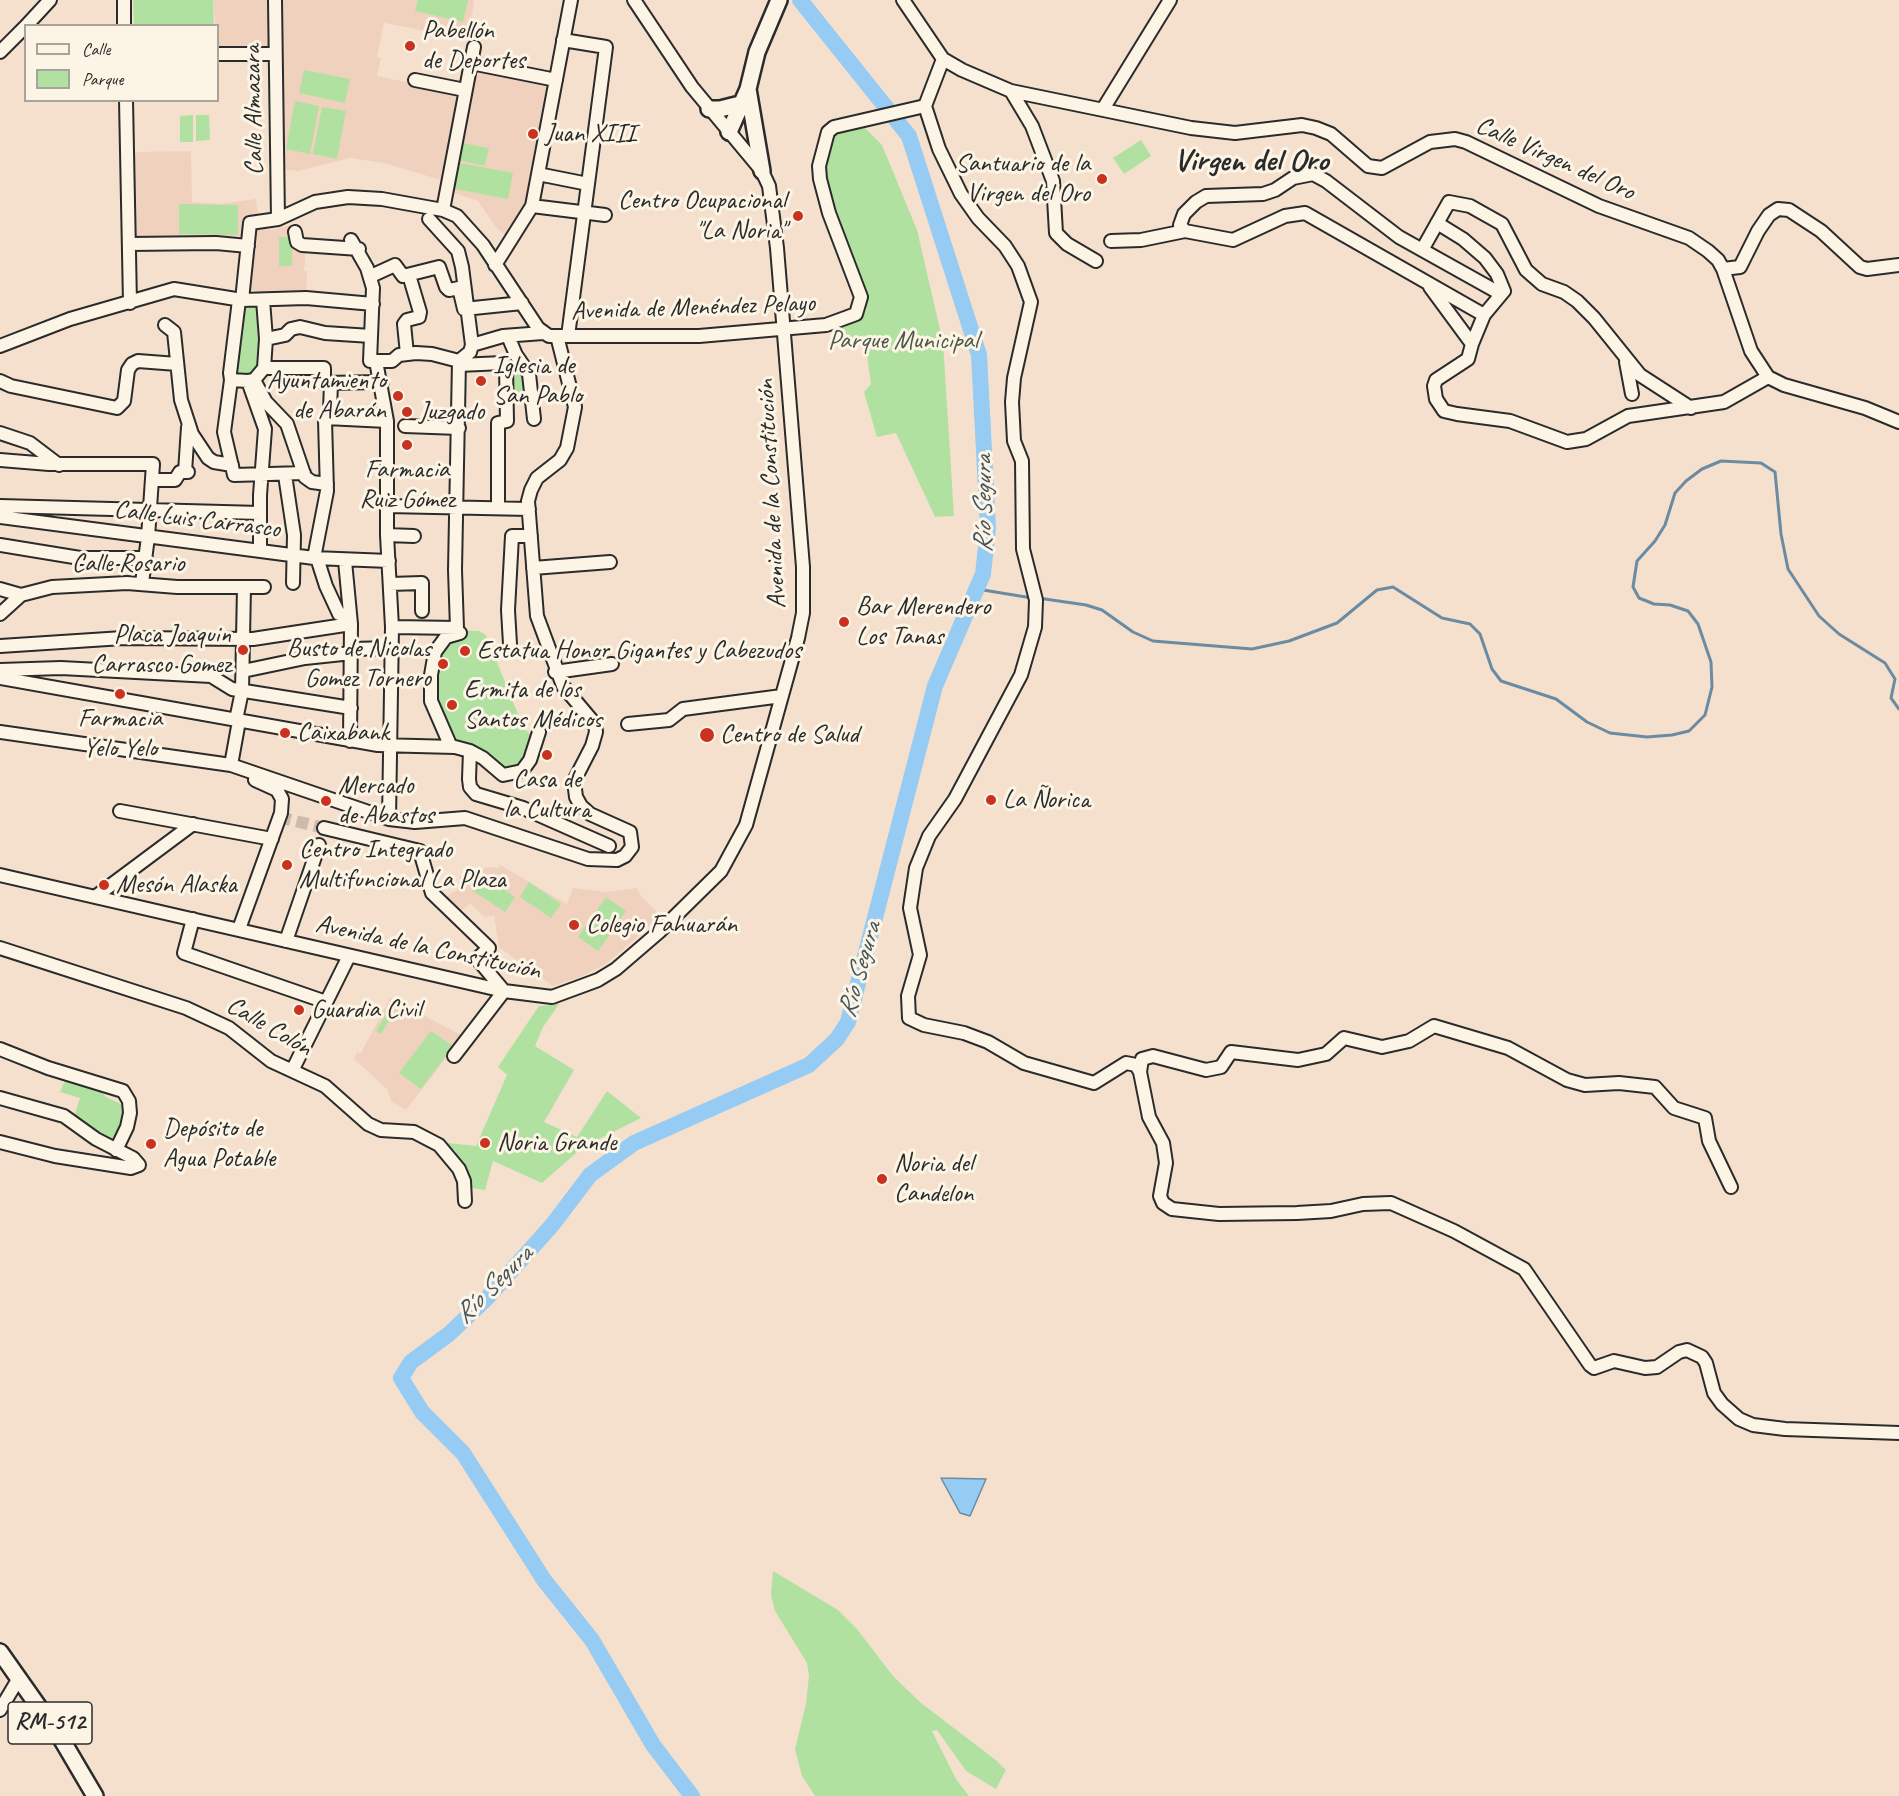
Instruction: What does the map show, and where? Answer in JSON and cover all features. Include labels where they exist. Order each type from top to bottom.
[{"type":"main road","points":[[729,132],[745,105],[762,38],[779,0]]},
{"type":"main road","points":[[709,109],[745,105]]},
{"type":"main road","points":[[745,105],[762,171]]},
{"type":"main road","name":"RM-512","points":[[0,1653],[62,1740],[95,1796]]},
{"type":"street","points":[[28,24],[50,0]]},
{"type":"street","points":[[124,0],[124,24]]},
{"type":"street","name":"Calle Almazara","points":[[275,0],[278,219]]},
{"type":"street","points":[[495,265],[526,220],[532,206],[571,0]]},
{"type":"street","points":[[634,0],[671,57],[709,109],[762,171]]},
{"type":"street","points":[[903,0],[943,59],[920,107],[961,194],[978,218],[1005,246],[1018,266],[1031,302],[1014,378],[1013,431],[1022,461],[1021,525],[1027,571],[1036,600],[1035,627],[1021,675],[955,799],[929,836],[916,868],[910,908],[920,955],[908,996],[909,1018],[924,1025],[964,1033],[988,1042],[1024,1064],[1062,1072],[1079,1080],[1094,1083],[1126,1063],[1136,1065],[1140,1072],[1149,1118],[1163,1143],[1166,1163],[1160,1196],[1163,1203],[1172,1209],[1219,1214],[1297,1213],[1331,1211],[1363,1204],[1391,1203],[1454,1231],[1524,1269],[1594,1368],[1614,1361],[1645,1368],[1657,1367],[1678,1352],[1687,1350],[1701,1357],[1707,1364],[1714,1393],[1722,1404],[1739,1419],[1753,1425],[1796,1430],[1899,1433]]},
{"type":"street","points":[[1103,109],[1170,0]]},
{"type":"street","points":[[0,52],[24,28]]},
{"type":"street","points":[[472,345],[508,336],[543,333],[563,336],[584,213],[606,47],[563,40]]},
{"type":"street","points":[[443,210],[474,47]]},
{"type":"street","points":[[219,54],[275,54]]},
{"type":"street","name":"Calle Virgen del Oro","points":[[943,59],[962,70],[1011,91],[1156,122],[1235,133],[1302,125],[1316,128],[1331,134],[1368,166],[1382,168],[1430,142],[1455,139],[1466,142],[1599,206],[1689,238],[1718,260],[1724,269],[1751,351],[1768,377]]},
{"type":"street","points":[[471,63],[556,80]]},
{"type":"street","points":[[415,80],[465,90]]},
{"type":"street","points":[[1011,91],[1032,126],[1053,181],[1056,233],[1067,244],[1096,261]]},
{"type":"street","points":[[126,102],[130,303]]},
{"type":"street","name":"Avenida de Menéndez Pelayo","points":[[555,672],[547,639],[537,616],[529,509],[531,490],[537,478],[560,460],[567,448],[574,418],[574,396],[563,336],[699,336],[826,325],[856,314],[860,307],[861,297],[829,213],[819,179],[819,166],[825,141],[834,127],[920,107]]},
{"type":"street","name":"Avenida de la Constitución","points":[[0,875],[504,991],[552,997],[598,980],[636,953],[712,882],[730,858],[746,825],[798,638],[804,585],[784,329],[770,194],[762,171]]},
{"type":"street","points":[[538,174],[588,184]]},
{"type":"street","points":[[1185,231],[1180,225],[1184,214],[1206,196],[1263,194],[1275,190],[1293,178],[1313,174],[1326,181],[1399,237],[1502,292]]},
{"type":"street","points":[[233,470],[224,432],[250,222],[278,219],[315,202],[348,196],[382,199],[443,210],[457,216],[471,229],[543,333]]},
{"type":"street","points":[[1422,250],[1449,202],[1470,206],[1502,224],[1526,270],[1542,284],[1564,292],[1577,301],[1594,318],[1640,375],[1691,408]]},
{"type":"street","points":[[532,206],[605,215]]},
{"type":"street","points":[[1724,269],[1740,267],[1758,231],[1769,215],[1778,209],[1789,210],[1821,231],[1860,267],[1867,269],[1899,265]]},
{"type":"street","points":[[1111,242],[1141,240],[1185,231],[1233,240],[1285,216],[1297,212],[1305,213],[1484,315]]},
{"type":"street","points":[[429,219],[458,251],[472,345],[471,352],[459,363],[457,508],[459,631]]},
{"type":"street","points":[[1437,223],[1463,239],[1485,258],[1497,274],[1502,292]]},
{"type":"street","points":[[295,232],[297,242],[302,245],[355,244],[371,276],[373,361],[382,382],[387,421],[387,535],[392,627],[388,819]]},
{"type":"street","points":[[129,244],[216,243],[248,246]]},
{"type":"street","points":[[371,276],[395,265],[403,276],[439,267],[446,288],[448,290],[459,288],[464,309],[522,303]]},
{"type":"street","points":[[407,354],[404,324],[407,320],[419,317],[420,312],[409,275]]},
{"type":"street","points":[[1430,286],[1472,344]]},
{"type":"street","points":[[0,346],[70,319],[174,289],[240,300],[306,298],[373,303]]},
{"type":"street","points":[[1502,292],[1484,315],[1468,359],[1436,380],[1434,393],[1444,411],[1510,421],[1568,442],[1586,439],[1629,416],[1724,402],[1768,377],[1784,385],[1895,419]]},
{"type":"street","points":[[263,300],[266,339],[264,368]]},
{"type":"street","points":[[165,325],[174,332],[181,400],[188,426],[208,458],[233,470],[261,476],[304,473]]},
{"type":"street","points":[[266,339],[285,335],[291,329],[300,327],[325,333],[371,336]]},
{"type":"street","points":[[508,336],[516,355],[529,374],[534,419]]},
{"type":"street","points":[[373,361],[392,361],[399,355],[407,354],[432,354],[459,363],[503,363],[507,421],[498,423],[498,508]]},
{"type":"street","points":[[1624,358],[1632,394]]},
{"type":"street","points":[[0,381],[11,386],[117,408],[124,401],[128,370],[132,364],[138,361],[177,364]]},
{"type":"street","points":[[231,380],[251,380],[264,368],[324,368],[324,383],[382,382]]},
{"type":"street","points":[[251,380],[266,402],[288,424],[304,473],[312,482],[327,484]]},
{"type":"street","points":[[251,380],[265,429],[261,476],[260,551]]},
{"type":"street","points":[[331,383],[330,410],[326,418],[327,484],[316,558],[339,614],[351,620]]},
{"type":"street","points":[[326,418],[387,421]]},
{"type":"street","points":[[152,480],[175,480],[180,472],[186,472],[188,426]]},
{"type":"street","points":[[405,426],[459,428]]},
{"type":"street","points":[[0,433],[30,443],[59,465]]},
{"type":"street","points":[[0,460],[59,465],[153,464],[151,510],[141,584]]},
{"type":"street","points":[[285,475],[291,501],[293,583]]},
{"type":"street","points":[[0,506],[260,513]]},
{"type":"street","points":[[387,506],[529,509]]},
{"type":"street","name":"Calle Luis Carrasco","points":[[0,517],[316,558],[345,561],[389,561]]},
{"type":"street","points":[[387,535],[414,536]]},
{"type":"street","points":[[510,644],[508,610],[512,536],[531,536]]},
{"type":"street","points":[[0,545],[80,558],[146,558]]},
{"type":"street","points":[[345,561],[352,651],[350,741]]},
{"type":"street","points":[[533,568],[610,562]]},
{"type":"street","name":"Calle Rosario","points":[[0,614],[21,595],[52,587],[141,584],[177,587],[264,587]]},
{"type":"street","points":[[390,584],[422,584],[422,611]]},
{"type":"street","points":[[233,765],[242,691],[244,587]]},
{"type":"street","points":[[0,589],[21,595]]},
{"type":"street","points":[[0,646],[134,638],[244,640],[276,638],[351,620]]},
{"type":"street","points":[[392,627],[459,631]]},
{"type":"street","points":[[451,747],[431,701],[431,675],[435,652],[446,638],[459,631]]},
{"type":"street","points":[[243,671],[305,658],[392,648]]},
{"type":"street","points":[[0,732],[233,765],[388,819],[415,822],[465,818],[588,859],[617,860],[630,852],[633,842],[630,832],[590,814],[580,806],[576,797],[574,781],[596,732],[595,724],[563,686],[555,672],[612,664]]},
{"type":"street","points":[[0,670],[61,668],[211,676],[232,689],[351,708]]},
{"type":"street","points":[[0,678],[350,741],[451,747],[470,751],[483,758],[495,770],[510,775],[522,771],[530,760],[539,732]]},
{"type":"street","points":[[628,724],[669,720],[683,709],[782,696]]},
{"type":"street","points":[[470,751],[470,787],[476,794],[522,808],[609,846]]},
{"type":"street","points":[[233,765],[242,774],[278,790],[282,799],[272,839],[239,929]]},
{"type":"street","points":[[120,811],[272,839]]},
{"type":"street","points":[[95,897],[192,824]]},
{"type":"street","points":[[324,828],[420,851],[432,893],[442,905],[487,945],[487,952],[481,955],[478,961],[504,991],[454,1056]]},
{"type":"street","points":[[286,941],[319,844]]},
{"type":"street","points":[[193,919],[184,953],[326,1002]]},
{"type":"street","name":"Calle Colón","points":[[0,948],[186,1008],[229,1028],[272,1061],[325,1086],[368,1124],[381,1130],[414,1131],[439,1145],[459,1169],[464,1181],[465,1201]]},
{"type":"street","points":[[292,1069],[349,956]]},
{"type":"street","points":[[1140,1072],[1142,1059],[1153,1056],[1206,1070],[1221,1067],[1231,1052],[1298,1060],[1326,1053],[1344,1038],[1382,1047],[1409,1041],[1434,1026],[1508,1048],[1567,1080],[1585,1085],[1619,1083],[1655,1087],[1674,1108],[1704,1118],[1709,1141],[1731,1187]]},
{"type":"street","points":[[0,1049],[48,1068],[123,1091],[129,1101],[130,1113],[127,1127],[116,1150]]},
{"type":"street","points":[[0,1098],[63,1116],[116,1150],[133,1158],[139,1165],[131,1168],[55,1156],[0,1142]]},
{"type":"street","points":[[0,1710],[19,1678]]},
{"type":"shaded area","points":[[213,0],[270,0],[270,49],[219,49],[219,24],[215,24]]},
{"type":"shaded area","points":[[280,0],[474,0],[469,39],[384,23],[377,57],[381,58],[377,76],[458,93],[441,180],[384,163],[350,158],[298,171],[281,169]]},
{"type":"shaded area","points":[[475,69],[551,84],[526,207],[508,238],[496,227],[478,201],[451,192]]},
{"type":"shaded area","points":[[191,151],[192,202],[221,204],[256,199],[258,214],[246,218],[244,236],[135,236],[133,152]]},
{"type":"shaded area","points":[[293,224],[293,229],[306,247],[304,271],[307,271],[306,296],[263,296],[258,291],[248,289],[253,228],[274,230]]},
{"type":"shaded area","name":"Colegio Fahuarán","points":[[500,865],[567,904],[573,888],[605,892],[637,888],[641,896],[661,916],[606,964],[580,977],[553,986],[499,947],[494,916],[484,917],[470,903],[459,913],[445,898],[464,885],[459,877],[489,867],[499,868]]},
{"type":"shaded area","points":[[390,998],[463,1036],[406,1110],[392,1102],[387,1089],[354,1059],[357,1052],[361,1053]]},
{"type":"green space","points":[[133,0],[213,0],[214,24],[134,24]]},
{"type":"green space","points":[[418,0],[468,0],[463,22],[415,11]]},
{"type":"green space","points":[[304,70],[350,79],[345,103],[299,93]]},
{"type":"green space","points":[[295,101],[319,106],[310,154],[286,149]]},
{"type":"green space","points":[[322,107],[346,111],[337,159],[313,154]]},
{"type":"green space","points":[[193,115],[193,142],[180,142],[180,116]]},
{"type":"green space","points":[[196,115],[209,115],[210,140],[196,141]]},
{"type":"green space","name":"Parque Municipal","points":[[863,126],[882,145],[917,230],[943,342],[954,516],[935,517],[896,433],[877,437],[864,392],[871,384],[864,335],[859,338],[858,344],[846,345],[840,344],[836,333],[836,330],[861,318],[866,311],[867,302],[824,177],[830,140],[835,132]]},
{"type":"green space","points":[[1141,140],[1151,156],[1124,174],[1113,158]]},
{"type":"green space","points":[[462,143],[489,148],[485,166],[458,160]]},
{"type":"green space","points":[[460,163],[513,173],[508,199],[455,189]]},
{"type":"green space","points":[[179,204],[238,205],[238,235],[179,234]]},
{"type":"green space","points":[[279,237],[292,237],[292,266],[279,266]]},
{"type":"green space","points":[[239,300],[263,300],[266,339],[254,380],[231,380]]},
{"type":"green space","points":[[519,358],[534,399],[509,398],[506,362]]},
{"type":"green space","points":[[448,630],[479,631],[486,635],[524,729],[533,736],[525,764],[506,772],[451,743],[440,720],[434,676]]},
{"type":"green space","points":[[482,875],[515,897],[505,912],[472,890]]},
{"type":"green space","points":[[529,882],[561,904],[551,918],[520,897]]},
{"type":"green space","points":[[606,897],[626,911],[598,951],[578,937]]},
{"type":"green space","points":[[559,1004],[543,1027],[535,1046],[574,1070],[544,1122],[577,1137],[607,1091],[641,1118],[583,1147],[542,1183],[493,1161],[485,1190],[466,1187],[455,1150],[445,1148],[447,1143],[476,1146],[507,1075],[498,1067],[539,1006]]},
{"type":"green space","points":[[390,1007],[395,1010],[381,1034],[376,1031]]},
{"type":"green space","points":[[431,1031],[453,1046],[421,1089],[399,1073]]},
{"type":"green space","points":[[66,1078],[100,1090],[106,1097],[123,1105],[124,1110],[115,1138],[109,1140],[74,1117],[80,1098],[60,1092]]},
{"type":"green space","points":[[773,1571],[838,1610],[857,1629],[893,1676],[921,1703],[997,1761],[1006,1770],[996,1789],[966,1771],[937,1730],[932,1731],[956,1779],[969,1796],[815,1796],[802,1776],[795,1749],[806,1704],[809,1675],[807,1663],[775,1611],[771,1595]]},
{"type":"water","points":[[941,1478],[986,1479],[970,1516],[960,1513]]},
{"type":"waterway","name":"Río Segura","points":[[692,1796],[653,1745],[592,1640],[544,1580],[463,1453],[422,1412],[401,1378],[411,1362],[449,1334],[488,1297],[553,1224],[590,1175],[634,1143],[809,1065],[837,1039],[848,1022],[935,686],[983,574],[988,528],[979,355],[909,136],[800,0]]},
{"type":"waterway","points":[[1038,598],[1086,605],[1102,610],[1133,632],[1153,641],[1252,649],[1289,641],[1337,623],[1377,590],[1393,587],[1442,618],[1470,624],[1480,634],[1492,669],[1501,681],[1556,699],[1587,722],[1610,733],[1647,737],[1672,735],[1689,731],[1705,715],[1712,687],[1711,662],[1698,624],[1688,611],[1670,605],[1654,604],[1639,598],[1633,587],[1637,561],[1655,541],[1665,525],[1675,493],[1686,481],[1702,469],[1721,461],[1761,463],[1775,472],[1781,534],[1788,569],[1819,616],[1839,634],[1885,663],[1895,679],[1891,698],[1899,709]]},
{"type":"waterway","points":[[977,589],[1032,598]]},
{"type":"tunnel","points":[[279,817],[324,828]]},
{"type":"place","name":"Pabellón de Deportes","points":[[410,46]]},
{"type":"place","name":"Juan XIII","points":[[533,134]]},
{"type":"place","name":"Santuario de la Virgen del Oro","points":[[1102,179]]},
{"type":"place","name":"Centro Ocupacional \"La Noria\"","points":[[798,216]]},
{"type":"place","name":"Iglesia de San Pablo","points":[[481,381]]},
{"type":"place","name":"Ayuntamiento de Abarán","points":[[398,396]]},
{"type":"place","name":"Juzgado","points":[[407,412]]},
{"type":"place","name":"Farmacia Ruiz Gómez","points":[[407,445]]},
{"type":"place","name":"Bar Merendero Los Tanas","points":[[844,622]]},
{"type":"place","name":"Placa Joaquin Carrasco Gomez","points":[[243,650]]},
{"type":"place","name":"Estatua Honor Gigantes y Cabezudos","points":[[465,651]]},
{"type":"place","name":"Busto de Nicolas Gomez Tornero","points":[[443,664]]},
{"type":"place","name":"Farmacia Yelo Yelo","points":[[120,694]]},
{"type":"place","name":"Ermita de los Santos Médicos","points":[[452,705]]},
{"type":"place","name":"Caixabank","points":[[285,733]]},
{"type":"place","name":"Centro de Salud","points":[[707,735]]},
{"type":"place","name":"Casa de la Cultura","points":[[547,755]]},
{"type":"place","name":"La Ñorica","points":[[991,800]]},
{"type":"place","name":"Mercado de Abastos","points":[[326,801]]},
{"type":"place","name":"Centro Integrado Multifuncional La Plaza","points":[[287,865]]},
{"type":"place","name":"Mesón Alaska","points":[[104,885]]},
{"type":"place","name":"Colegio Fahuarán","points":[[574,925]]},
{"type":"place","name":"Guardia Civil","points":[[299,1010]]},
{"type":"place","name":"Noria Grande","points":[[485,1143]]},
{"type":"place","name":"Depósito de Agua Potable","points":[[151,1144]]},
{"type":"place","name":"Noria del Candelon","points":[[882,1179]]},
{"type":"district","name":"Virgen del Oro","points":[[1251,162]]}]
